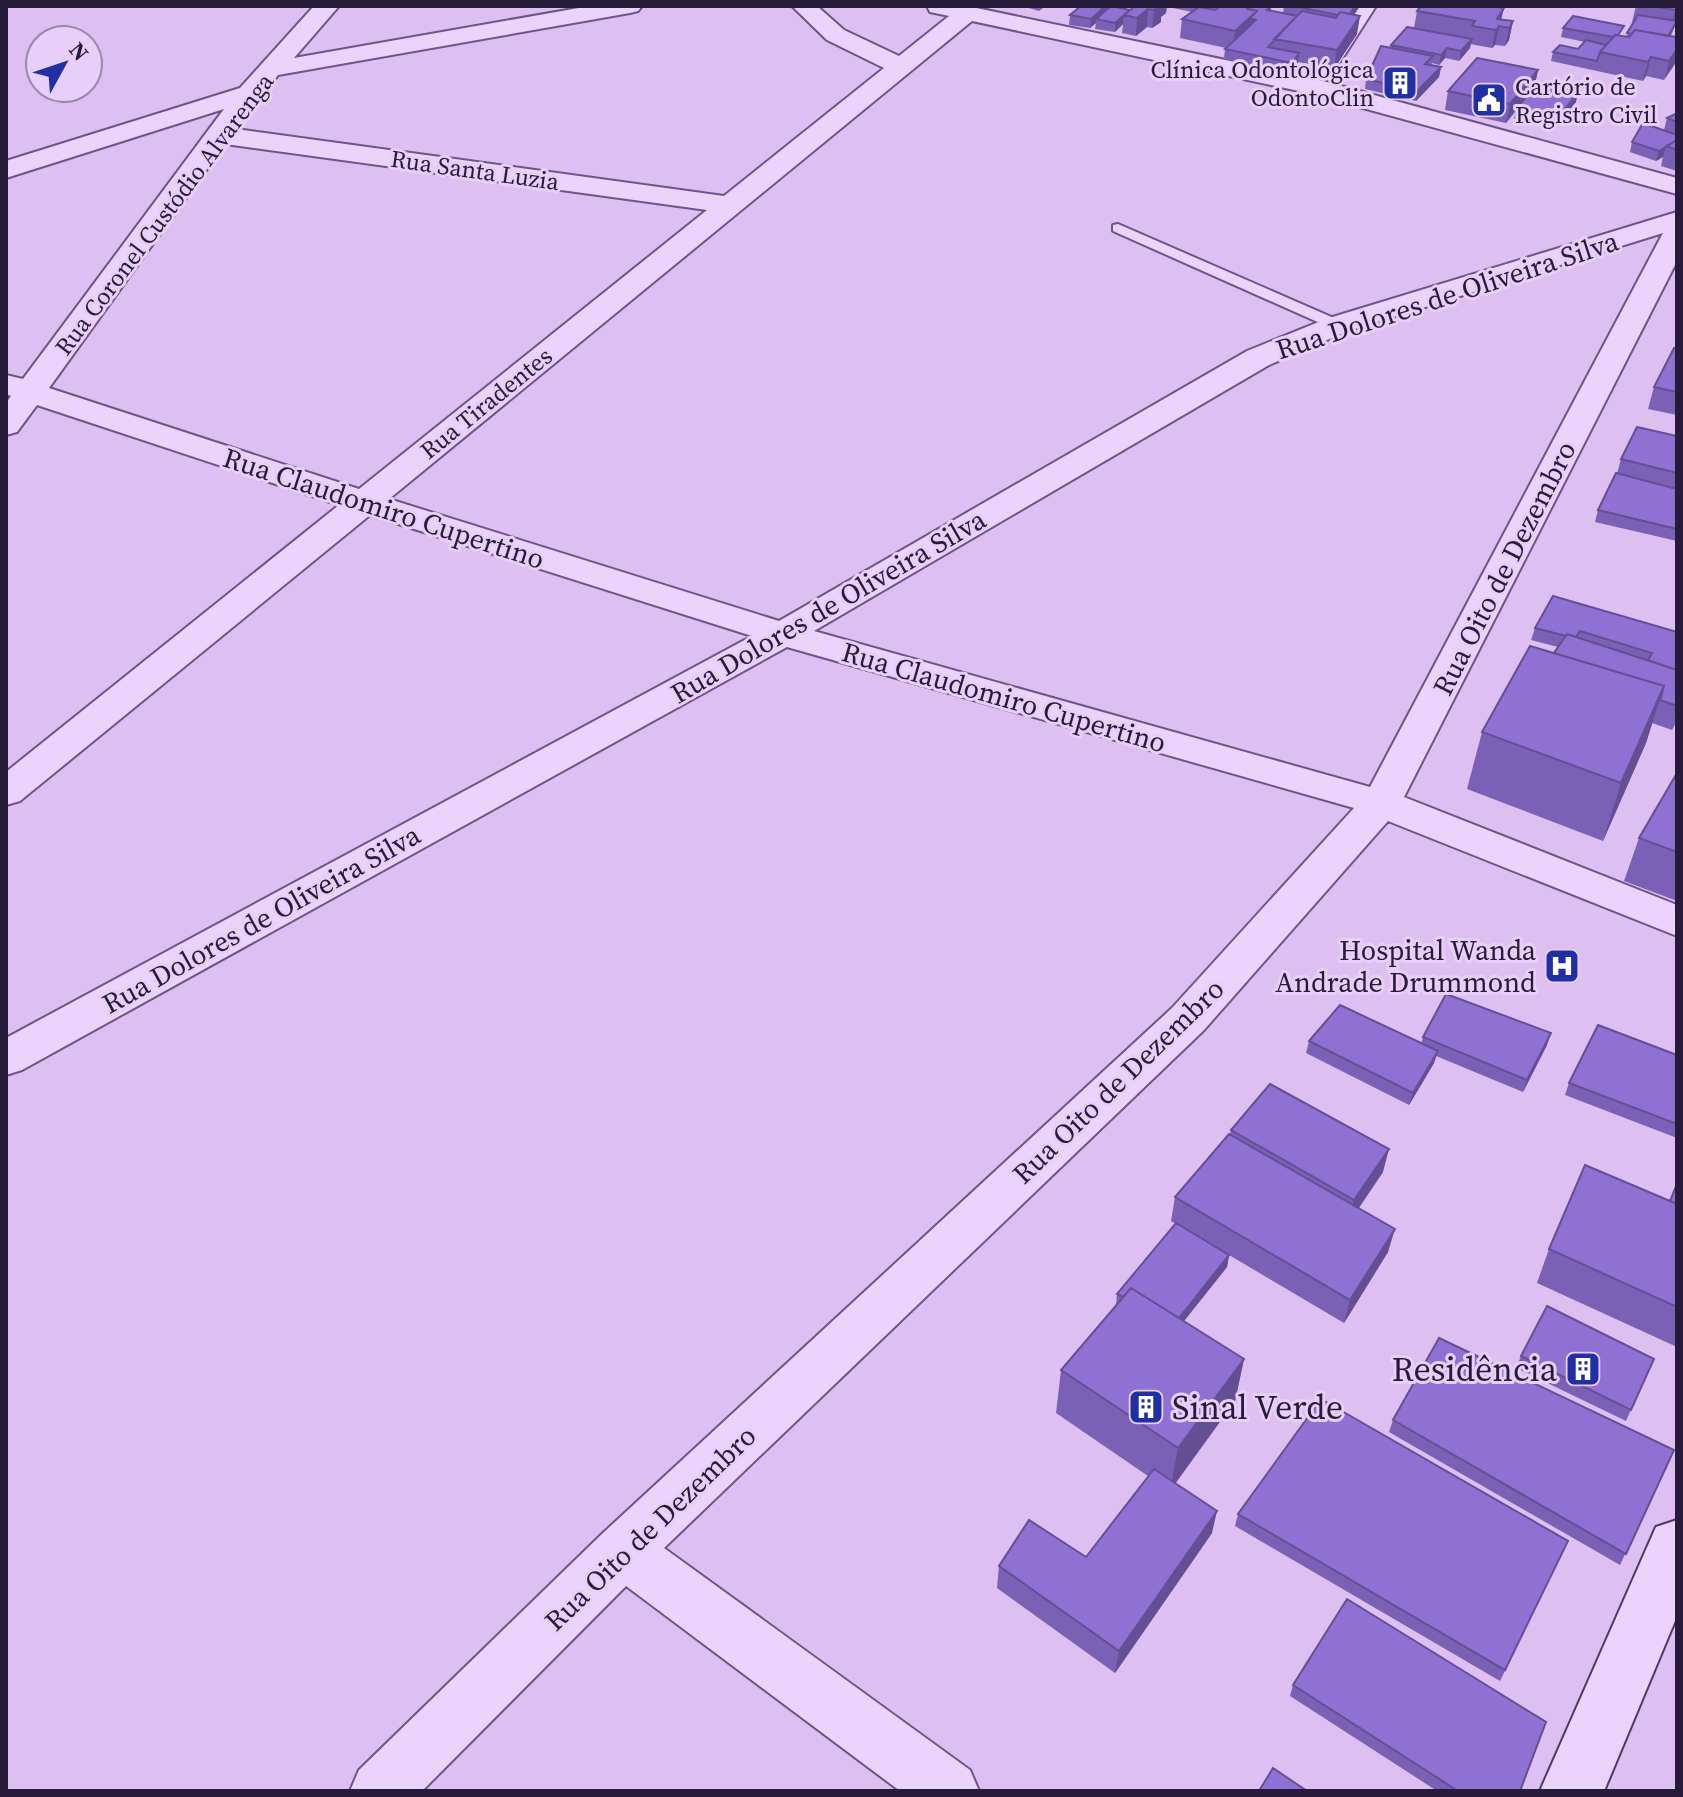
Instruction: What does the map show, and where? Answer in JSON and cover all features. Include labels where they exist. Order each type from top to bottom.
[{"type":"main road","points":[[1572,1791],[1677,1546]]},
{"type":"street","name":"Rua Coronel Custódio Alvarenga","points":[[6,425],[18,389],[249,93],[327,6]]},
{"type":"street","points":[[272,69],[630,6]]},
{"type":"street","points":[[804,6],[817,23],[846,43],[901,66]]},
{"type":"street","points":[[933,6],[1312,86],[1677,186]]},
{"type":"street","points":[[1312,86],[1364,6]]},
{"type":"street","name":"Rua Tiradentes","points":[[6,792],[966,14]]},
{"type":"street","points":[[6,170],[249,93]]},
{"type":"street","name":"Rua Santa Luzia","points":[[219,135],[730,205]]},
{"type":"street","name":"Rua Dolores de Oliveira Silva","points":[[6,1058],[783,634],[1258,358],[1337,325],[1677,220]]},
{"type":"street","name":"Rua Oito de Dezembro","points":[[380,1791],[623,1551],[1188,1019],[1381,803],[1677,233]]},
{"type":"street","name":"Rua Claudomiro Cupertino","points":[[18,389],[783,634],[1381,803],[1677,921]]},
{"type":"street","points":[[623,1551],[949,1791]]},
{"type":"lane","points":[[1118,228],[1337,325]]},
{"type":"building","points":[[1081,6],[1105,6],[1091,19],[1070,15]]},
{"type":"building","points":[[1111,6],[1130,10],[1115,23],[1096,19]]},
{"type":"building","points":[[1135,6],[1159,6],[1154,10],[1148,9],[1137,18],[1124,15]]},
{"type":"building","points":[[1221,6],[1249,6],[1247,9],[1257,11],[1235,31],[1182,19],[1199,7],[1215,10]]},
{"type":"building","points":[[1250,6],[1271,6],[1267,10],[1297,16],[1268,47],[1299,53],[1292,63],[1225,49],[1256,20],[1250,18],[1257,11],[1249,9]]},
{"type":"building","points":[[1292,6],[1355,6],[1350,14],[1340,12],[1338,15]]},
{"type":"building","points":[[1421,6],[1492,6],[1504,8],[1497,19],[1513,21],[1509,28],[1499,26],[1496,30],[1472,26],[1475,21],[1417,11]]},
{"type":"building","points":[[1651,6],[1677,6],[1677,7],[1675,10]]},
{"type":"building","points":[[1302,11],[1336,18],[1340,12],[1360,16],[1337,50],[1274,39]]},
{"type":"building","points":[[1638,15],[1677,21],[1668,36],[1635,30],[1632,34],[1627,33]]},
{"type":"building","points":[[1573,16],[1624,26],[1613,37],[1563,28]]},
{"type":"building","points":[[1407,27],[1472,39],[1461,51],[1447,48],[1441,55],[1391,45]]},
{"type":"building","points":[[1635,30],[1677,37],[1677,49],[1669,61],[1651,57],[1648,62],[1600,52],[1615,35],[1629,37]]},
{"type":"building","points":[[1586,40],[1606,45],[1597,61],[1553,52],[1560,45],[1578,49]]},
{"type":"building","name":"Clínica Odontológica OdontoClin","points":[[1381,46],[1433,56],[1425,64],[1441,67],[1417,91],[1366,79]]},
{"type":"building","points":[[1477,58],[1538,70],[1510,104],[1448,91]]},
{"type":"building","points":[[1537,84],[1578,92],[1558,118],[1516,109]]},
{"type":"building","points":[[1677,113],[1677,122],[1667,118]]},
{"type":"building","points":[[1643,123],[1677,135],[1677,140],[1659,151],[1632,142]]},
{"type":"building","points":[[1677,140],[1677,150],[1666,146]]},
{"type":"building","points":[[1674,348],[1677,349],[1677,392],[1654,387]]},
{"type":"building","points":[[1637,427],[1677,436],[1677,473],[1621,459]]},
{"type":"building","points":[[1616,473],[1677,489],[1677,529],[1598,510]]},
{"type":"building","points":[[1553,596],[1677,632],[1677,670],[1648,660],[1652,653],[1580,631],[1576,637],[1535,628]]},
{"type":"building","points":[[1567,634],[1677,670],[1677,706],[1660,700],[1664,686],[1554,653]]},
{"type":"building","points":[[1530,646],[1664,686],[1621,783],[1482,732]]},
{"type":"building","points":[[1677,773],[1677,852],[1639,838]]},
{"type":"building","points":[[1446,994],[1551,1033],[1527,1080],[1423,1037]]},
{"type":"building","points":[[1340,1005],[1438,1051],[1413,1093],[1309,1041]]},
{"type":"building","points":[[1598,1025],[1677,1055],[1677,1124],[1569,1083]]},
{"type":"building","points":[[1270,1084],[1389,1149],[1354,1200],[1231,1130]]},
{"type":"building","points":[[1229,1134],[1395,1229],[1350,1300],[1175,1197]]},
{"type":"building","points":[[1585,1165],[1677,1204],[1677,1307],[1549,1249]]},
{"type":"building","points":[[1677,1184],[1677,1204],[1670,1201]]},
{"type":"building","points":[[1176,1223],[1229,1255],[1179,1318],[1131,1288],[1123,1297],[1117,1294]]},
{"type":"building","points":[[1131,1288],[1244,1359],[1178,1448],[1061,1370]]},
{"type":"building","name":"Residência","points":[[1547,1306],[1654,1359],[1631,1410],[1521,1356]]},
{"type":"building","points":[[1439,1338],[1674,1450],[1626,1554],[1393,1420]]},
{"type":"building","points":[[1321,1399],[1568,1541],[1505,1670],[1238,1514]]},
{"type":"building","points":[[1154,1469],[1217,1511],[1119,1651],[999,1566],[1029,1520],[1086,1557]]},
{"type":"building","points":[[1347,1599],[1546,1722],[1520,1791],[1458,1791],[1293,1685]]},
{"type":"building","points":[[1273,1768],[1307,1791],[1259,1791]]},
{"type":"place","name":"Clínica Odontológica OdontoClin","points":[[1400,83]]},
{"type":"place","name":"Cartório de Registro Civil","points":[[1489,100]]},
{"type":"place","name":"Hospital Wanda Andrade Drummond","points":[[1562,966]]},
{"type":"place","name":"Residência","points":[[1583,1369]]},
{"type":"place","name":"Sinal Verde","points":[[1146,1407]]}]
